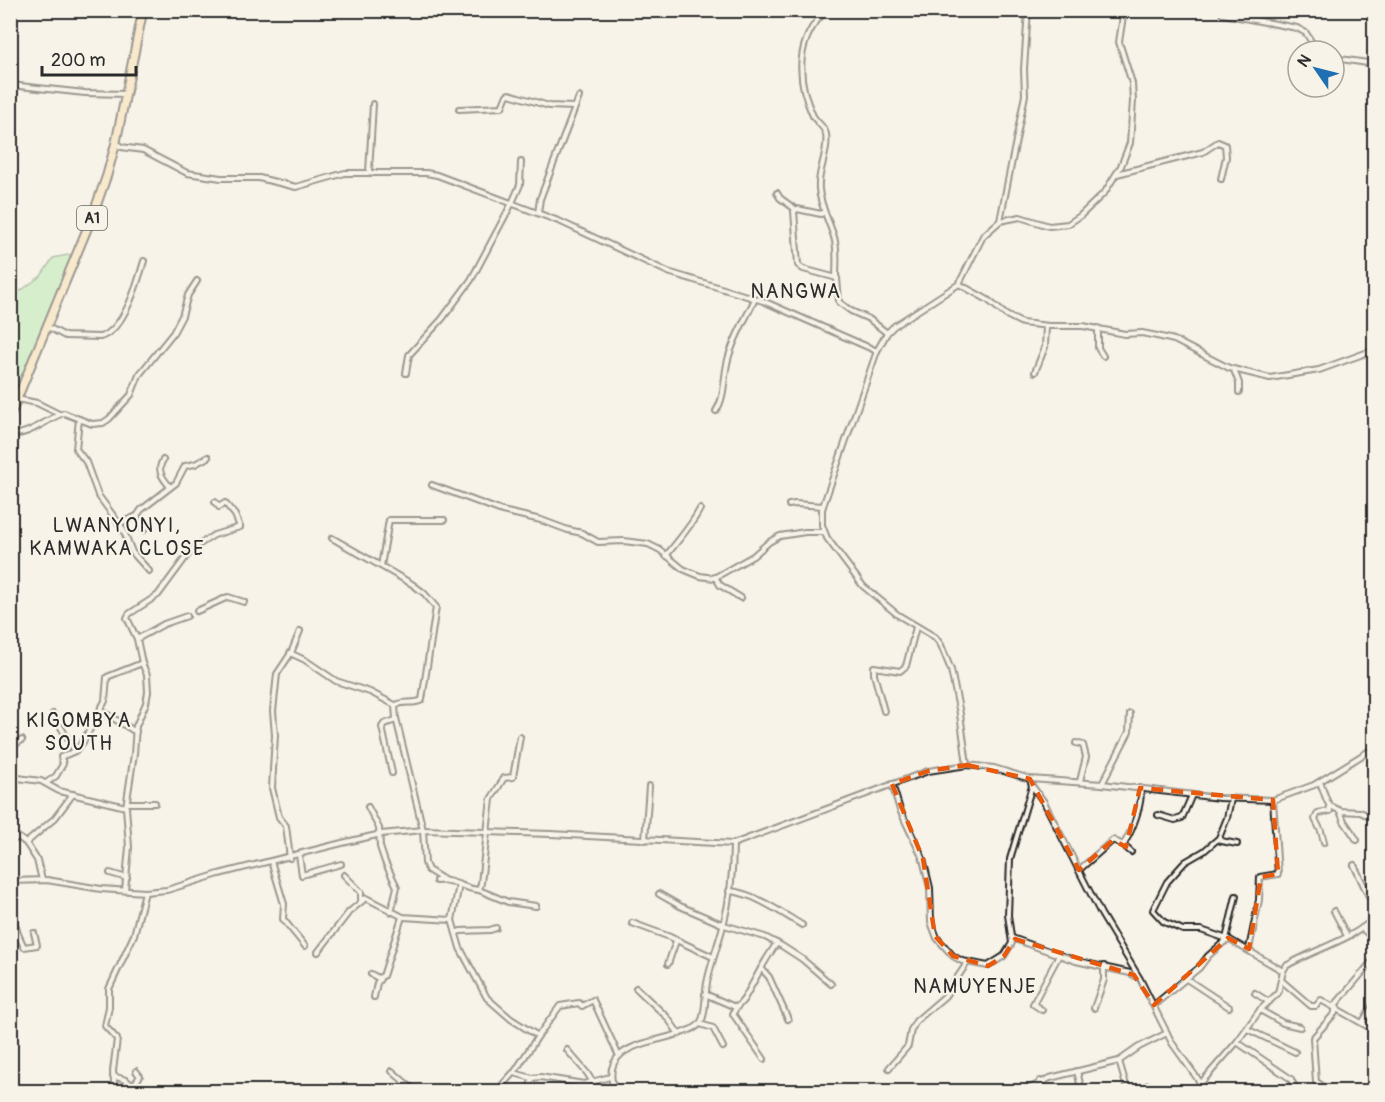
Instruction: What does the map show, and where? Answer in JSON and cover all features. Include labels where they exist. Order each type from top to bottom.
[{"type":"highway","name":"A1","points":[[10,416],[100,196],[116,142],[143,10]]},
{"type":"street","points":[[826,10],[808,36],[801,55],[800,66],[802,82],[813,117],[823,127],[826,134],[819,189],[836,250],[838,299],[841,304],[869,319],[887,333]]},
{"type":"street","points":[[999,221],[1025,95],[1024,69],[1028,10]]},
{"type":"street","points":[[967,765],[960,714],[946,657],[937,640],[868,591],[824,532],[821,520],[823,506],[877,351],[887,333],[911,314],[959,284],[983,236],[999,221],[1020,217],[1049,226],[1068,224],[1092,206],[1117,174],[1130,147],[1133,101],[1132,83],[1119,42],[1124,10]]},
{"type":"street","points":[[1220,10],[1223,14],[1242,19],[1297,28],[1306,33],[1310,39]]},
{"type":"street","points":[[1346,59],[1374,64]]},
{"type":"street","points":[[10,85],[85,93],[126,94]]},
{"type":"street","points":[[459,109],[502,107],[510,93],[549,106],[574,107]]},
{"type":"street","points":[[538,213],[540,199],[579,97]]},
{"type":"street","points":[[369,172],[373,104]]},
{"type":"street","points":[[116,142],[122,147],[143,150],[187,173],[221,178],[259,178],[296,187],[333,175],[369,172],[437,175],[561,222],[668,272],[755,299],[877,351]]},
{"type":"street","points":[[1117,174],[1203,152],[1218,142],[1224,145],[1226,152],[1221,179]]},
{"type":"street","points":[[406,373],[409,355],[442,319],[471,280],[520,185],[521,162]]},
{"type":"street","points":[[1121,166],[1132,170]]},
{"type":"street","points":[[777,193],[795,209],[821,214],[824,211]]},
{"type":"street","points":[[795,209],[798,265],[803,269],[836,278]]},
{"type":"street","points":[[47,326],[65,336],[106,336],[134,295],[144,261]]},
{"type":"street","points":[[10,433],[16,435],[24,433],[64,413],[92,424],[103,423],[131,395],[139,375],[173,333],[182,316],[188,295],[197,281]]},
{"type":"street","points":[[959,284],[1016,321],[1046,326],[1083,326],[1125,334],[1142,333],[1174,340],[1234,370],[1270,378],[1319,370],[1374,350]]},
{"type":"street","points":[[716,411],[723,400],[723,384],[729,354],[755,299]]},
{"type":"street","points":[[1035,372],[1045,347],[1046,326]]},
{"type":"street","points":[[1098,328],[1098,348],[1103,356]]},
{"type":"street","points":[[1234,370],[1239,383],[1239,392]]},
{"type":"street","points":[[17,399],[37,403],[59,415]]},
{"type":"street","points":[[79,419],[75,449],[86,462],[98,495],[120,523],[132,552],[148,571]]},
{"type":"street","points":[[120,523],[137,516],[141,510],[176,483],[185,466],[208,457]]},
{"type":"street","points":[[163,460],[161,476],[170,487]]},
{"type":"street","points":[[432,486],[502,511],[582,533],[598,542],[624,541],[648,544],[660,550],[683,569],[700,576],[715,577],[753,556],[768,542],[780,536],[824,532]]},
{"type":"street","points":[[125,890],[129,847],[126,805],[138,718],[147,698],[148,679],[137,639],[127,618],[129,614],[158,595],[192,549],[214,536],[240,526],[225,503],[219,507],[215,502]]},
{"type":"street","points":[[789,505],[823,506]]},
{"type":"street","points":[[666,556],[689,529],[700,508]]},
{"type":"street","points":[[137,516],[144,530]]},
{"type":"street","points":[[381,566],[389,520],[444,520]]},
{"type":"street","points":[[290,653],[305,660],[336,681],[370,692],[395,705],[419,702],[423,698],[436,607],[424,593],[332,537]]},
{"type":"street","points":[[715,577],[720,585],[741,598]]},
{"type":"street","points":[[197,611],[228,597],[244,602]]},
{"type":"street","points":[[137,639],[164,624],[187,616]]},
{"type":"street","points":[[884,711],[874,667],[900,671],[906,666],[916,627]]},
{"type":"street","points":[[290,858],[286,826],[279,817],[272,788],[275,735],[273,711],[276,677],[300,631]]},
{"type":"street","points":[[46,783],[56,777],[63,762],[61,757],[75,751],[83,742],[105,700],[107,677],[142,663]]},
{"type":"street","points":[[395,705],[396,720],[423,830],[425,863],[428,870],[444,880],[479,890],[508,902],[537,906]]},
{"type":"street","points":[[100,710],[136,732]]},
{"type":"street","points":[[53,714],[75,751]]},
{"type":"street","points":[[1102,784],[1130,731],[1130,714]]},
{"type":"street","points":[[392,773],[382,727],[396,720]]},
{"type":"street","points":[[479,890],[482,881],[491,798],[504,778],[513,777],[520,736]]},
{"type":"street","points":[[10,748],[22,740]]},
{"type":"street","points":[[1076,743],[1083,745],[1086,752],[1080,782]]},
{"type":"street","points":[[10,880],[42,880],[101,890],[145,892],[167,890],[219,874],[378,836],[423,830],[733,844],[927,771],[967,765],[994,768],[1030,779],[1102,784],[1231,799],[1273,800],[1320,782],[1374,748]]},
{"type":"street","points":[[10,777],[31,778],[59,791],[126,805],[155,803]]},
{"type":"street","points":[[1030,779],[1101,914],[1154,1005],[1167,1034],[1208,1092]]},
{"type":"street","points":[[1320,782],[1330,810],[1318,813],[1315,819],[1322,831],[1324,842]]},
{"type":"street","points":[[892,784],[900,810],[923,859],[930,888],[930,909],[935,936],[953,956],[967,963],[988,966],[999,961],[1008,952],[1012,938],[1008,915],[1010,859],[1032,786]]},
{"type":"street","points":[[645,840],[649,786]]},
{"type":"street","points":[[1123,845],[1129,837],[1141,802],[1140,788]]},
{"type":"street","points":[[26,843],[55,818],[73,794]]},
{"type":"street","points":[[1158,814],[1175,820],[1182,818],[1192,795]]},
{"type":"street","points":[[1231,799],[1219,838],[1185,861],[1167,882],[1153,910],[1164,922],[1183,930],[1201,930],[1228,939],[1283,970]]},
{"type":"street","points":[[1249,949],[1259,900],[1260,877],[1278,874],[1273,800]]},
{"type":"street","points":[[1328,804],[1340,810],[1360,812],[1374,818]]},
{"type":"street","points":[[368,807],[379,828],[378,836],[385,862],[398,890],[391,912]]},
{"type":"street","points":[[1340,810],[1344,821],[1357,840]]},
{"type":"street","points":[[10,842],[18,837],[26,843],[37,860],[42,880]]},
{"type":"street","points":[[1219,838],[1221,841],[1237,844]]},
{"type":"street","points":[[1079,870],[1113,840],[1131,852]]},
{"type":"street","points":[[700,1024],[713,957],[724,925],[733,844]]},
{"type":"street","points":[[299,855],[302,875],[341,864]]},
{"type":"street","points":[[272,861],[284,904],[283,919],[305,946]]},
{"type":"street","points":[[1354,865],[1374,907]]},
{"type":"street","points":[[110,873],[126,879]]},
{"type":"street","points":[[344,875],[361,892],[360,901]]},
{"type":"street","points":[[436,881],[444,880]]},
{"type":"street","points":[[459,885],[452,920],[460,948],[487,998],[511,1019],[538,1036]]},
{"type":"street","points":[[729,891],[740,892],[766,904],[801,925]]},
{"type":"street","points":[[115,1092],[113,1076],[117,1039],[105,1026],[109,1007],[109,989],[134,935],[145,892]]},
{"type":"street","points":[[659,894],[724,925],[765,937],[777,943],[802,959],[831,984]]},
{"type":"street","points":[[1154,1005],[1199,968],[1208,956],[1228,939],[1236,896]]},
{"type":"street","points":[[318,952],[349,912],[360,901],[369,898],[402,916],[452,920]]},
{"type":"street","points":[[10,905],[24,947],[37,945],[34,933]]},
{"type":"street","points":[[1334,911],[1347,936]]},
{"type":"street","points":[[374,997],[377,983],[391,957],[402,916]]},
{"type":"street","points":[[1192,1092],[1237,1042],[1260,1010],[1278,993],[1283,970],[1294,962],[1362,928],[1374,918]]},
{"type":"street","points":[[632,923],[713,957]]},
{"type":"street","points":[[456,933],[490,930],[496,927]]},
{"type":"street","points":[[1362,928],[1374,940]]},
{"type":"street","points":[[1012,938],[1059,955],[1130,973],[1140,979]]},
{"type":"street","points":[[668,964],[676,941]]},
{"type":"street","points":[[764,1059],[733,1014],[735,1007],[742,1001],[763,962],[777,943]]},
{"type":"street","points":[[1042,1010],[1033,1004],[1059,955]]},
{"type":"street","points":[[1322,1092],[1320,1084],[1316,1082],[1314,1038],[1335,1013],[1336,1004],[1374,959]]},
{"type":"street","points":[[889,1068],[908,1046],[911,1030],[916,1021],[945,996],[967,963]]},
{"type":"street","points":[[1094,1008],[1104,980],[1104,966]]},
{"type":"street","points":[[761,968],[769,977],[788,1020]]},
{"type":"street","points":[[371,975],[380,979]]},
{"type":"street","points":[[1185,978],[1229,1007]]},
{"type":"street","points":[[1282,981],[1311,1006],[1316,1006],[1321,1000],[1374,1030]]},
{"type":"street","points":[[636,988],[667,1017],[679,1034]]},
{"type":"street","points":[[1255,993],[1269,1002]]},
{"type":"street","points":[[705,994],[735,1007]]},
{"type":"street","points":[[500,1092],[504,1081],[513,1073],[560,1006],[576,1003],[582,1006],[594,1000],[618,1054]]},
{"type":"street","points":[[1362,1023],[1374,1004]]},
{"type":"street","points":[[1260,1010],[1283,1023],[1300,1027]]},
{"type":"street","points":[[615,1092],[610,1077],[618,1054],[626,1049],[679,1034],[700,1024],[713,1028],[723,1047]]},
{"type":"street","points":[[1247,1029],[1295,1052]]},
{"type":"street","points":[[1022,1092],[1040,1081],[1119,1061],[1139,1047],[1167,1034]]},
{"type":"street","points":[[1237,1042],[1291,1079],[1297,1092]]},
{"type":"street","points":[[567,1050],[592,1081]]},
{"type":"street","points":[[1119,1061],[1128,1092]]},
{"type":"street","points":[[113,1076],[126,1080],[133,1086],[140,1076],[136,1071]]},
{"type":"street","points":[[392,1071],[416,1092]]},
{"type":"street","points":[[1077,1071],[1082,1092]]},
{"type":"street","points":[[513,1073],[532,1078],[540,1077],[584,1084],[610,1077]]},
{"type":"street","points":[[529,1092],[532,1078]]},
{"type":"street","points":[[1040,1081],[1043,1092]]},
{"type":"street","points":[[1140,1092],[1148,1085]]},
{"type":"highlighted area","points":[[967,765],[1030,779],[1079,870],[1113,840],[1126,847],[1140,788],[1273,800],[1278,874],[1261,877],[1249,949],[1228,938],[1154,1005],[1134,975],[1015,939],[1004,956],[988,966],[953,956],[935,936],[923,859],[892,784],[928,771]]},
{"type":"green space","points":[[73,254],[11,408],[11,309],[19,292],[41,276],[53,258]]},
{"type":"district","name":"NANGWA","points":[[796,291]]},
{"type":"district","name":"LWANYONYI, KAMWAKA CLOSE","points":[[117,536]]},
{"type":"district","name":"KIGOMBYA SOUTH","points":[[79,732]]},
{"type":"district","name":"NAMUYENJE","points":[[975,986]]}]
